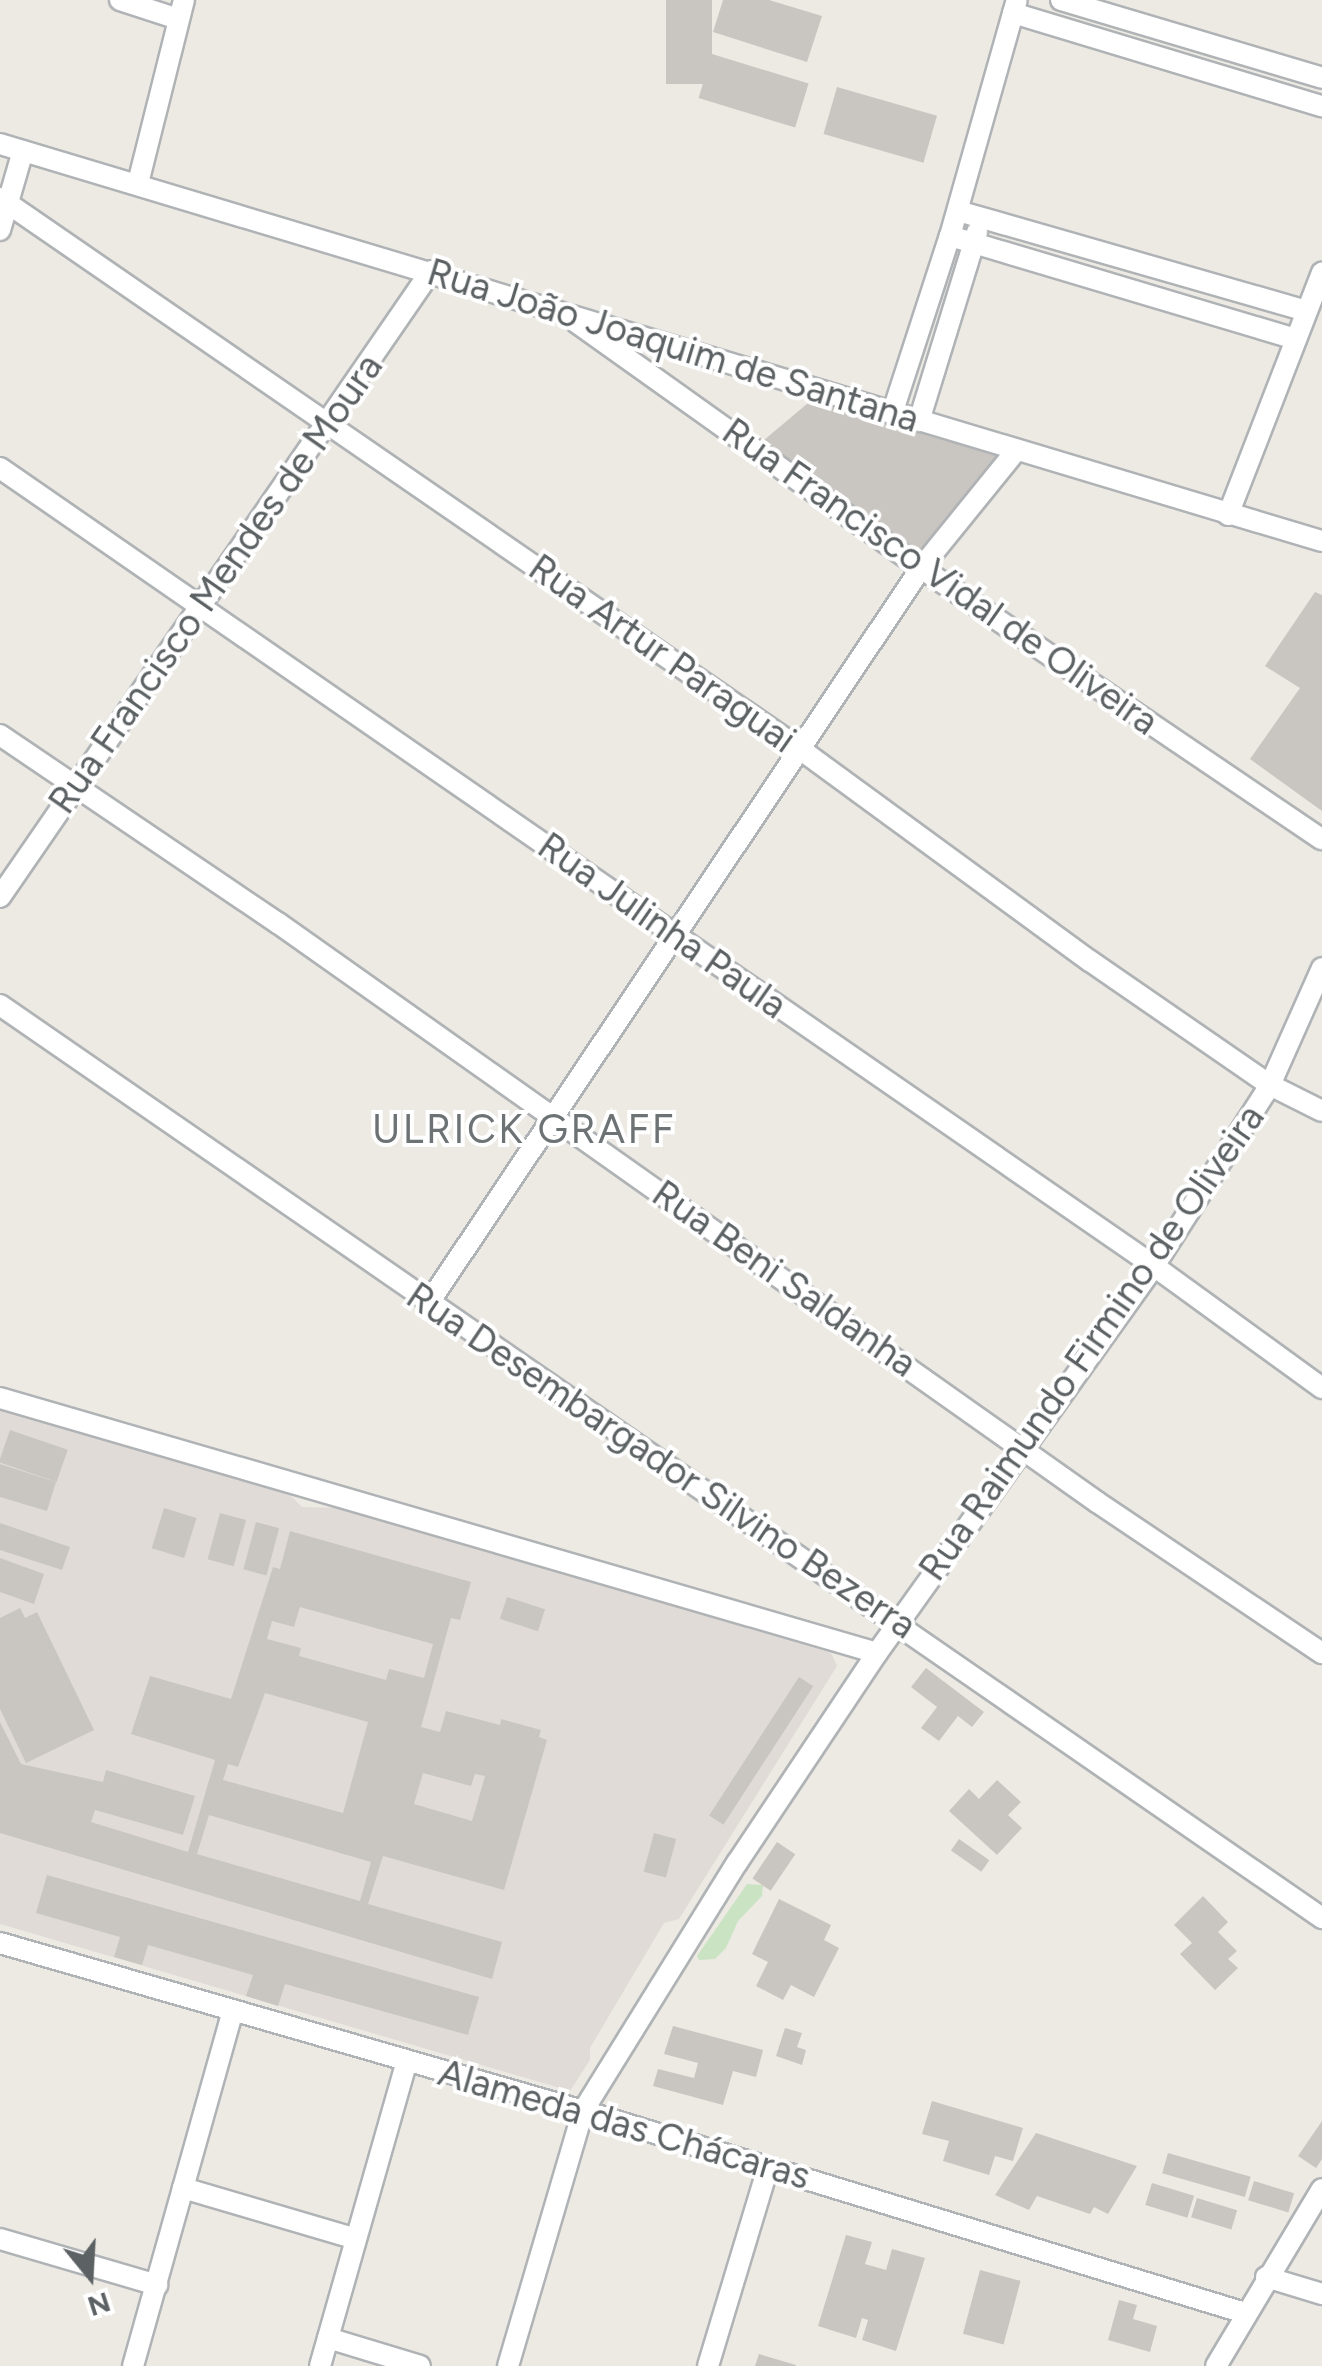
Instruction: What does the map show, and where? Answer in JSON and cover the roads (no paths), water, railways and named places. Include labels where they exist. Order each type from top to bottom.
[{"type":"street","points":[[120,0],[181,9],[138,183]]},
{"type":"street","points":[[1061,0],[1322,78]]},
{"type":"street","points":[[892,414],[958,211],[1015,7],[1322,106]]},
{"type":"street","name":"Rua João Joaquim de Santana","points":[[0,144],[1015,452],[1322,541]]},
{"type":"street","points":[[0,230],[4,201],[23,151]]},
{"type":"street","name":"Rua Artur Paraguai","points":[[4,201],[800,749],[1090,961],[1270,1084],[1322,1111]]},
{"type":"street","points":[[958,211],[1306,312]]},
{"type":"street","points":[[919,422],[982,218]]},
{"type":"street","points":[[950,236],[1296,339]]},
{"type":"street","name":"Rua Francisco Mendes de Moura","points":[[0,897],[431,272]]},
{"type":"street","points":[[1228,515],[1322,273]]},
{"type":"street","name":"Rua Francisco Vidal de Oliveira","points":[[561,312],[922,568],[1322,839]]},
{"type":"street","points":[[428,1304],[678,937],[922,568],[1015,452]]},
{"type":"street","name":"Rua Julinha Paula","points":[[0,468],[1154,1266],[1322,1388]]},
{"type":"street","name":"Rua Beni Saldanha","points":[[0,735],[1322,1652]]},
{"type":"street","name":"Rua Raimundo Firmino de Oliveira","points":[[508,2366],[583,2111],[737,1863],[877,1654],[1154,1266],[1270,1084],[1322,968]]},
{"type":"street","name":"Rua Desembargador Silvino Bezerra","points":[[0,1005],[428,1304],[899,1622],[1322,1918]]},
{"type":"street","points":[[0,1398],[877,1654]]},
{"type":"street","name":"Alameda das Chácaras","points":[[0,1943],[583,2111],[1245,2313]]},
{"type":"street","points":[[133,2366],[233,2011]]},
{"type":"street","points":[[320,2366],[407,2061]]},
{"type":"street","points":[[708,2366],[768,2167]]},
{"type":"street","points":[[184,2188],[356,2239]]},
{"type":"street","points":[[1216,2366],[1322,2189]]},
{"type":"street","points":[[0,2239],[157,2285]]},
{"type":"street","points":[[1266,2277],[1322,2294]]},
{"type":"street","points":[[328,2338],[420,2366]]},
{"type":"district","name":"ULRICK GRAFF","points":[[524,1129]]}]
